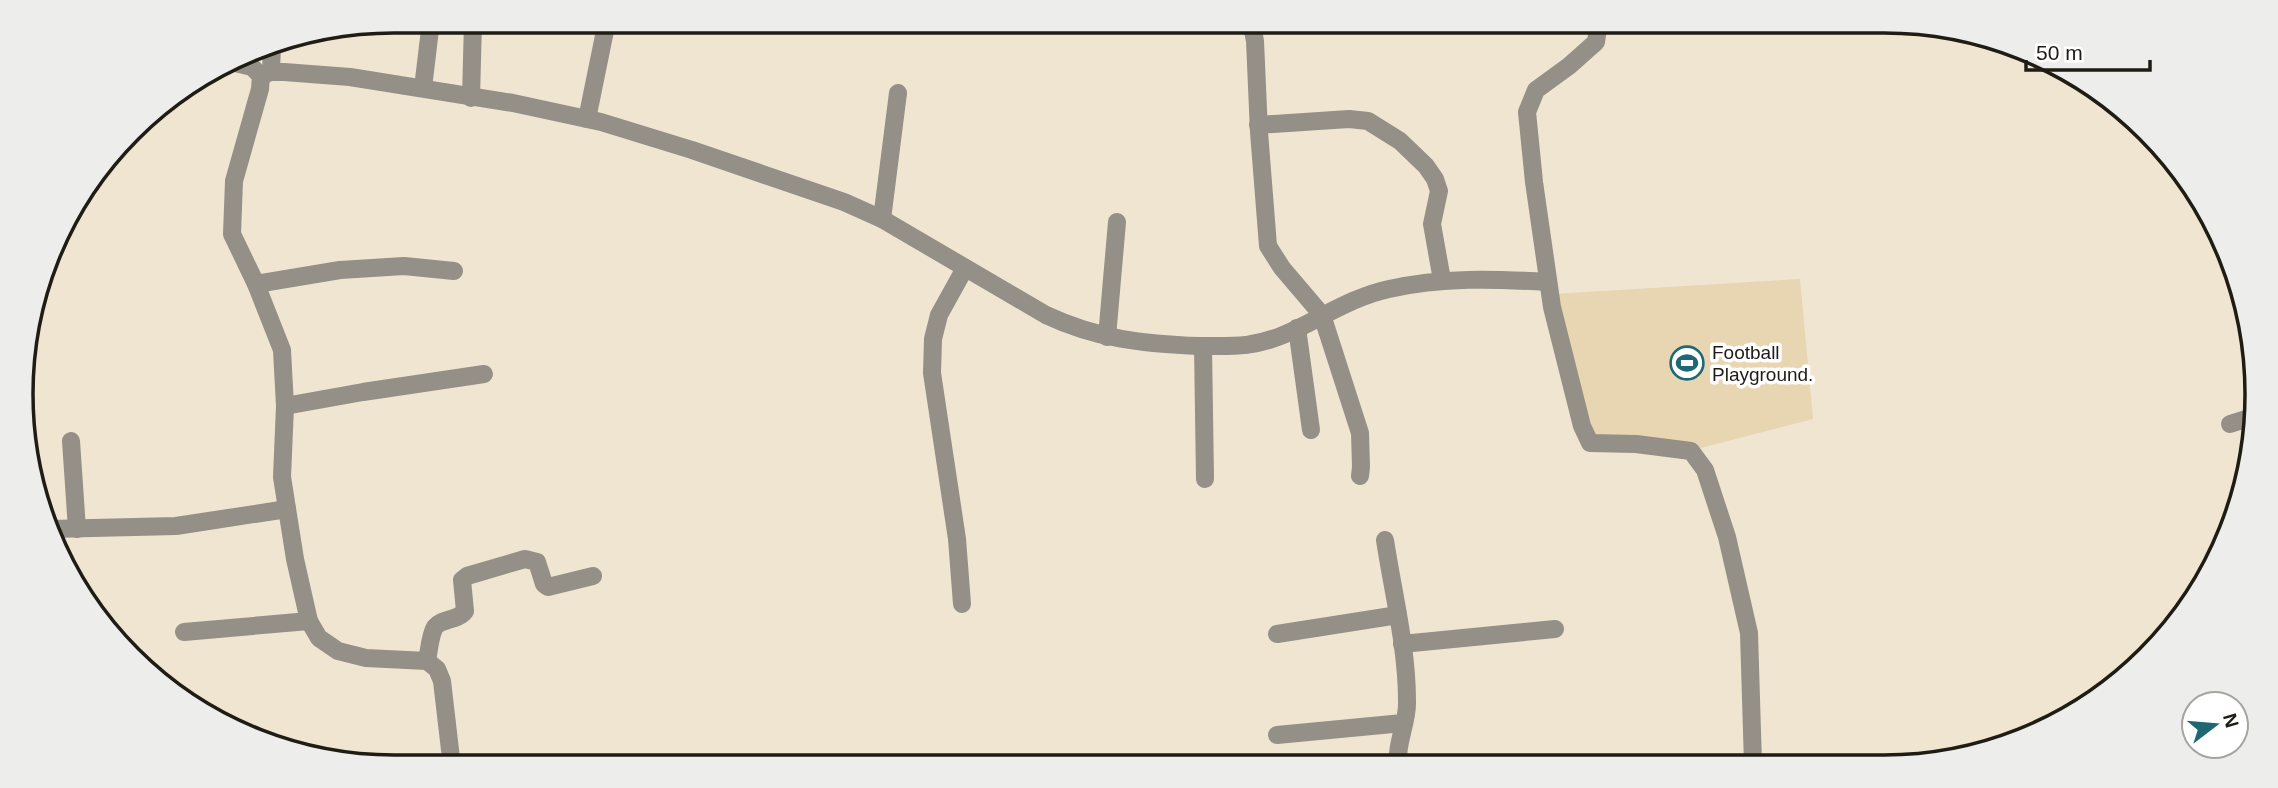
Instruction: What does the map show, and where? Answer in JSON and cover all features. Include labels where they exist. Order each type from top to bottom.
[{"type":"street","points":[[422,88],[429,33]]},
{"type":"street","points":[[471,98],[473,33]]},
{"type":"street","points":[[587,119],[605,33]]},
{"type":"street","points":[[1253,33],[1268,246],[1277,262],[1322,315],[1360,433],[1360,476]]},
{"type":"street","points":[[1598,33],[1596,42],[1536,90],[1527,112],[1552,307],[1582,426],[1590,443],[1636,444],[1691,451],[1705,470],[1727,537],[1749,633],[1753,755]]},
{"type":"street","points":[[270,55],[234,181],[232,234],[256,284],[282,350],[285,406],[282,477],[295,559],[309,621],[319,638],[338,651],[366,658],[427,661],[437,669],[442,681],[451,755]]},
{"type":"street","points":[[245,65],[266,74],[350,77],[513,103],[587,119],[705,154],[844,202],[882,219],[1046,314],[1070,326],[1107,337],[1155,344],[1251,347],[1351,301],[1388,289],[1442,280],[1548,282]]},
{"type":"street","points":[[882,219],[898,93]]},
{"type":"street","points":[[1258,125],[1349,119],[1368,121],[1400,141],[1426,166],[1439,191],[1432,224],[1442,280]]},
{"type":"street","points":[[1107,337],[1117,222]]},
{"type":"street","points":[[256,284],[340,270],[404,266],[454,271]]},
{"type":"street","points":[[962,604],[957,540],[932,373],[933,339],[939,315],[965,268]]},
{"type":"street","points":[[1297,328],[1311,430]]},
{"type":"street","points":[[1203,346],[1205,479]]},
{"type":"street","points":[[285,406],[484,373]]},
{"type":"street","points":[[2230,424],[2244,420]]},
{"type":"street","points":[[71,441],[77,529]]},
{"type":"street","points":[[60,530],[176,526],[287,509]]},
{"type":"street","points":[[1385,540],[1407,676],[1408,706],[1397,755]]},
{"type":"street","points":[[427,661],[437,624],[461,616],[465,611],[462,580],[467,576],[525,559],[537,562],[544,584],[548,587],[593,576]]},
{"type":"street","points":[[1277,634],[1398,615]]},
{"type":"street","points":[[184,632],[309,621]]},
{"type":"street","points":[[1402,644],[1555,629]]},
{"type":"street","points":[[1277,735],[1403,723]]},
{"type":"shaded area","name":"Football Playground.","points":[[1800,279],[1813,419],[1693,450],[1590,443],[1553,294]]},
{"type":"place","name":"Football Playground.","points":[[1687,363]]}]
